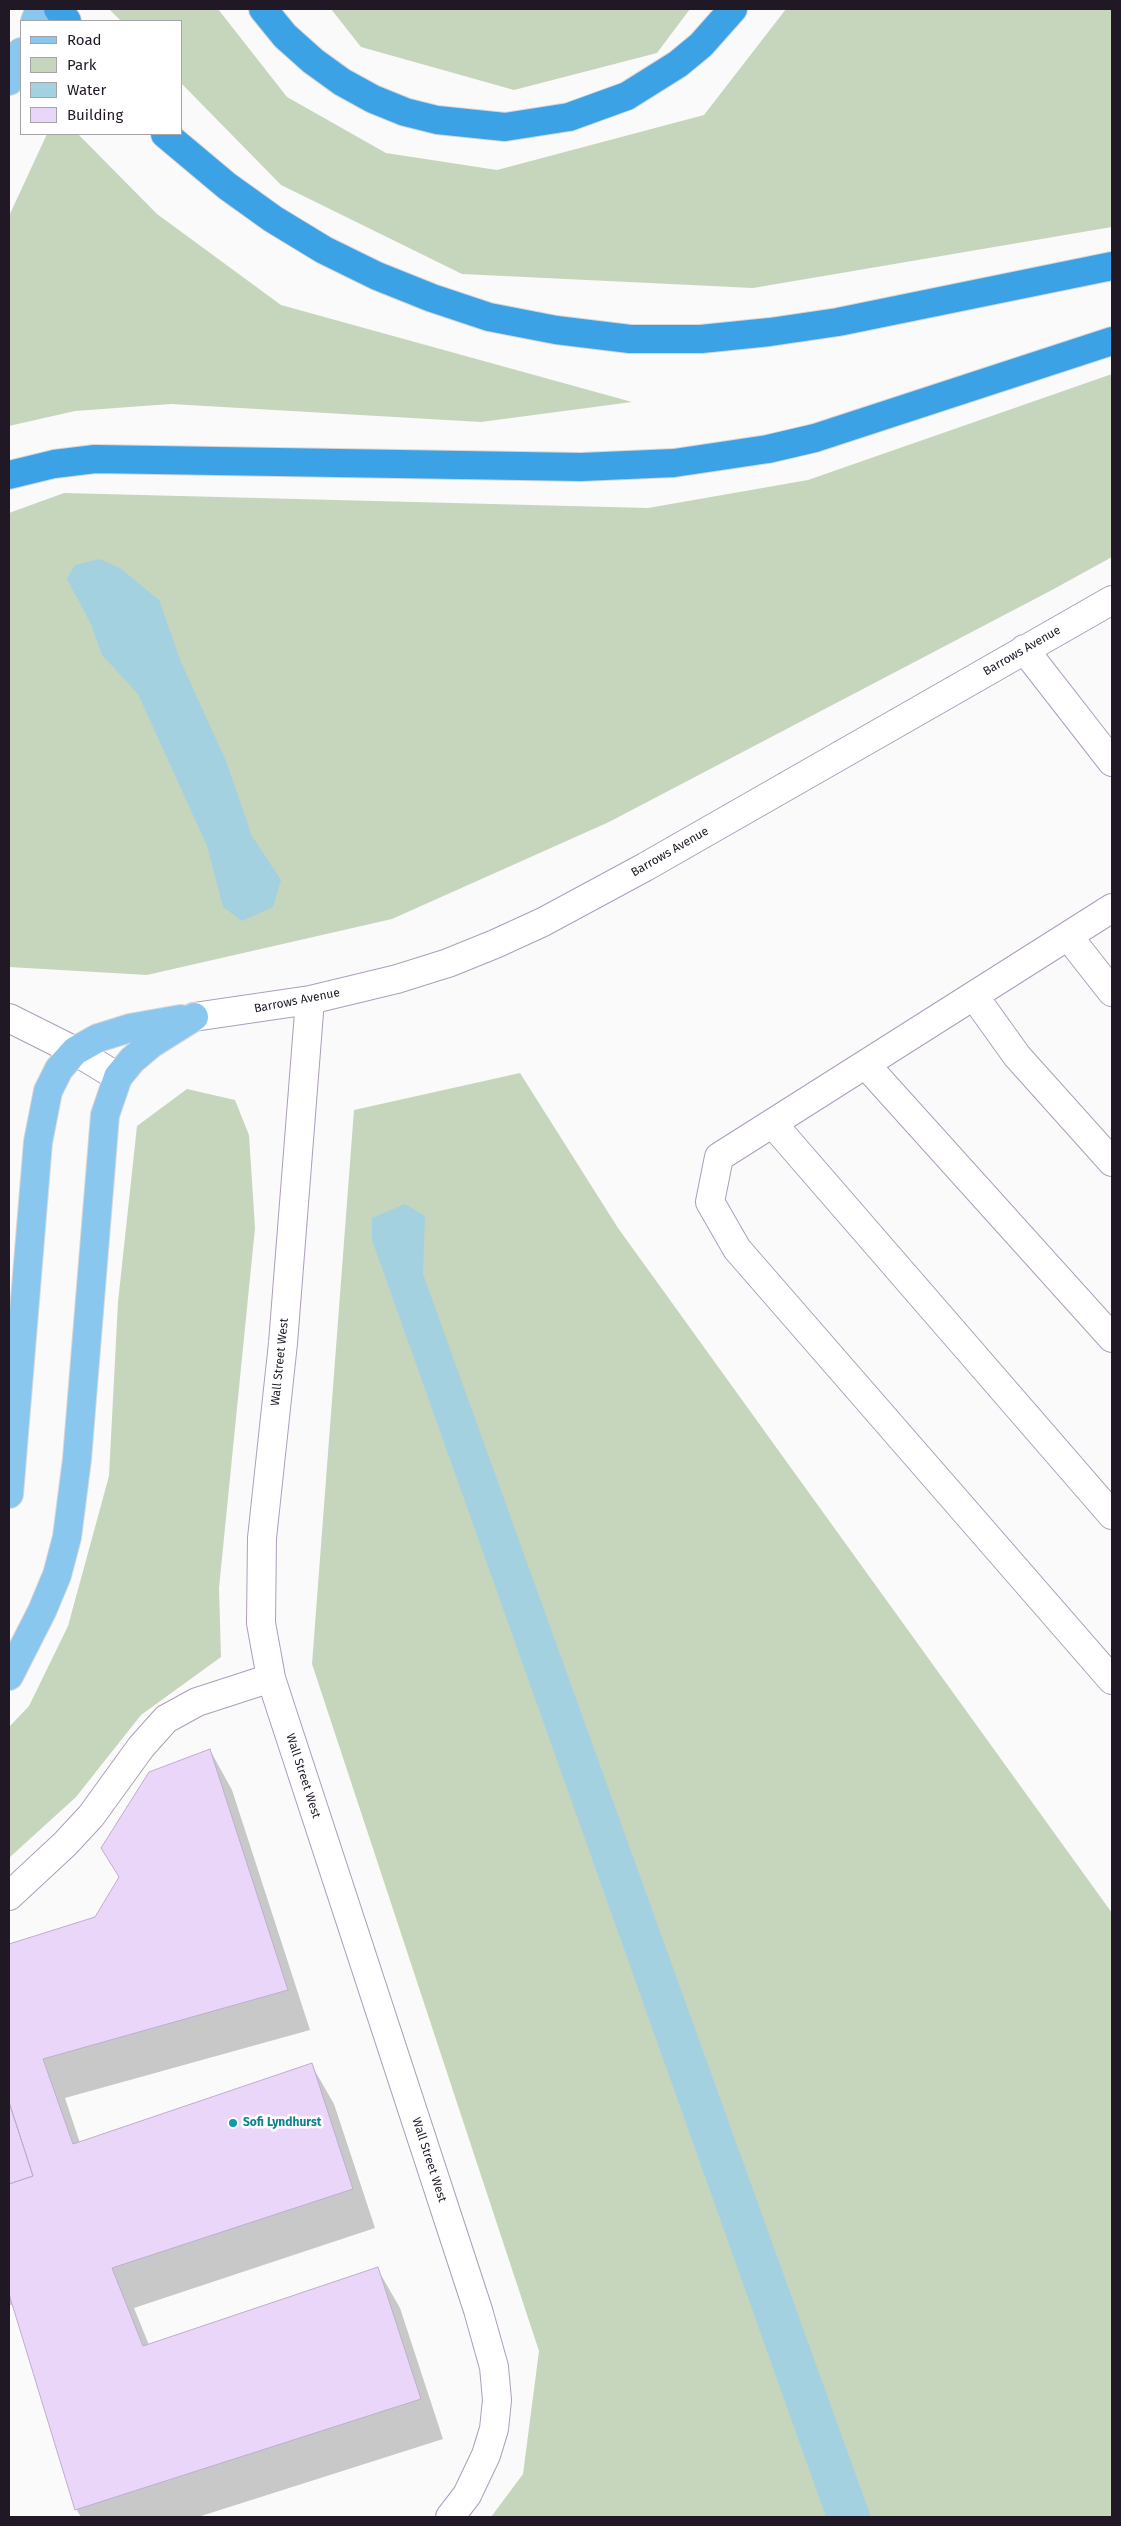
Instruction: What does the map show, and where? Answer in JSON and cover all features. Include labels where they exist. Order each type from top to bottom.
[{"type":"highway","points":[[58,9],[66,20]]},
{"type":"highway","points":[[263,9],[285,36],[314,61],[342,82],[373,99],[405,112],[437,120],[505,127],[569,117],[627,96],[678,64],[701,45],[732,9]]},
{"type":"highway","points":[[166,135],[227,186],[273,219],[324,250],[377,276],[432,298],[489,317],[556,330],[630,339],[701,339],[770,332],[838,322],[1112,266]]},
{"type":"highway","points":[[9,475],[54,464],[94,458],[580,467],[674,464],[768,449],[815,438],[1112,341]]},
{"type":"main road","points":[[9,81],[20,54]]},
{"type":"main road","points":[[9,1494],[41,1116],[48,1091],[59,1069],[75,1051],[106,1035],[194,1017]]},
{"type":"main road","points":[[9,1676],[25,1648],[42,1611],[57,1574],[67,1537],[77,1458],[105,1114],[118,1078],[132,1060],[151,1044],[194,1017]]},
{"type":"street","name":"Barrows Avenue","points":[[194,1017],[310,1000],[397,979],[448,963],[543,922],[645,867],[1112,600]]},
{"type":"street","points":[[1024,649],[1112,762]]},
{"type":"street","points":[[1112,908],[719,1157],[710,1202],[737,1249],[1112,1680]]},
{"type":"street","points":[[1068,936],[1112,992]]},
{"type":"street","points":[[974,996],[1016,1056],[1112,1162]]},
{"type":"street","name":"Wall Street West","points":[[310,1000],[284,1333],[261,1563],[261,1623],[271,1678],[478,2310],[494,2367],[497,2400],[494,2429],[486,2455],[467,2495],[450,2517]]},
{"type":"street","points":[[9,1018],[75,1051],[118,1078]]},
{"type":"street","points":[[866,1064],[1112,1338]]},
{"type":"street","points":[[773,1124],[1112,1516]]},
{"type":"street","points":[[9,1896],[65,1844],[91,1816],[141,1747],[166,1719],[197,1702],[271,1678]]},
{"type":"green space","points":[[109,9],[218,9],[287,97],[386,153],[497,170],[704,115],[786,9],[1112,9],[1112,227],[753,288],[462,274],[281,185],[182,84],[182,20],[120,20]]},
{"type":"green space","points":[[331,9],[690,9],[657,53],[514,90],[361,47]]},
{"type":"green space","points":[[47,135],[79,135],[157,214],[281,305],[632,402],[481,422],[171,404],[75,411],[9,426],[9,216]]},
{"type":"green space","points":[[1112,374],[1112,557],[1052,590],[609,822],[392,919],[147,975],[9,967],[9,513],[64,493],[648,508],[808,480]]},
{"type":"green space","points":[[520,1073],[618,1228],[1112,1913],[1112,2517],[491,2517],[523,2474],[539,2351],[312,1664],[354,1110]]},
{"type":"green space","points":[[187,1089],[235,1100],[249,1135],[255,1228],[219,1588],[221,1657],[141,1715],[76,1797],[9,1858],[9,1727],[29,1706],[68,1626],[109,1476],[118,1302],[137,1126]]},
{"type":"water","points":[[99,559],[120,568],[159,600],[181,662],[226,761],[252,836],[281,880],[273,907],[242,921],[223,907],[207,846],[138,694],[102,655],[91,624],[67,579],[75,565]]},
{"type":"water","points":[[405,1204],[425,1216],[423,1274],[871,2517],[826,2517],[372,1240],[372,1218]]},
{"type":"building","name":"Sofi Lyndhurst","points":[[210,1749],[288,1990],[43,2059],[73,2144],[312,2063],[353,2189],[112,2268],[143,2346],[378,2267],[421,2399],[75,2510],[9,2294],[9,2184],[33,2176],[9,2102],[9,1944],[95,1917],[119,1877],[101,1848],[149,1772]]},
{"type":"building","points":[[9,2102],[33,2176],[9,2184]]},
{"type":"place","name":"Sofi Lyndhurst","points":[[233,2123]]}]
